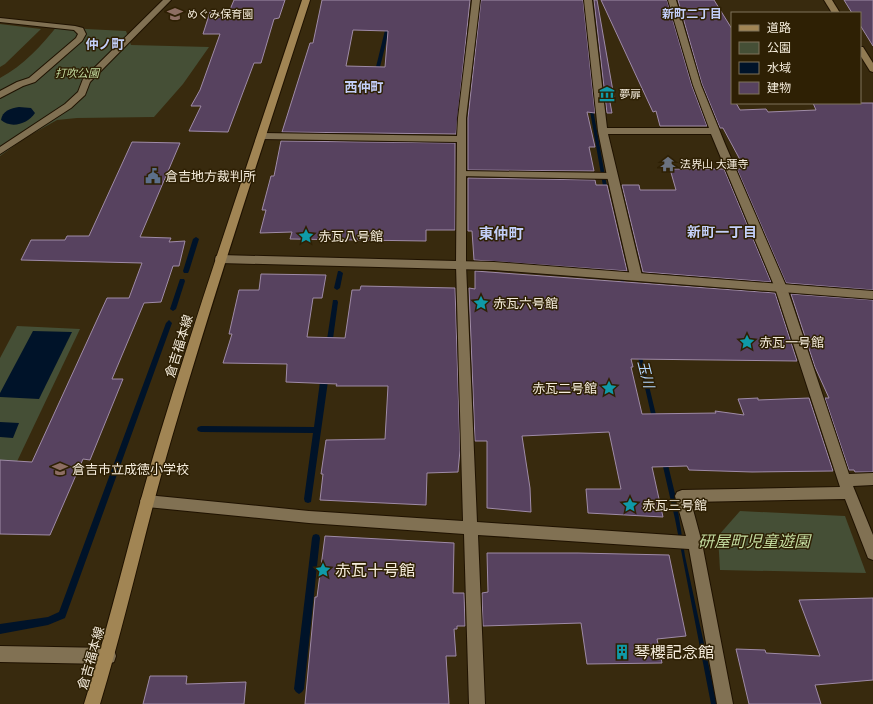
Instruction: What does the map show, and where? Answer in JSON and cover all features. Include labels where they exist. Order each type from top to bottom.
[{"type":"main road","name":"倉吉福本線","points":[[92,704],[108,656],[147,501],[220,259],[306,0]]},
{"type":"main road","points":[[828,0],[835,12]]},
{"type":"main road","points":[[861,51],[873,69]]},
{"type":"street","points":[[0,150],[68,106],[82,93],[86,81],[167,0]]},
{"type":"street","points":[[476,0],[462,118],[461,139],[461,265],[476,704]]},
{"type":"street","points":[[588,0],[603,131],[612,176],[636,276]]},
{"type":"street","points":[[672,0],[697,85],[781,288],[847,486],[873,553]]},
{"type":"street","points":[[0,20],[75,28],[80,30],[82,34],[79,39],[32,80],[20,84],[0,95]]},
{"type":"street","points":[[603,131],[715,131]]},
{"type":"street","points":[[262,136],[461,139]]},
{"type":"street","points":[[220,259],[461,265],[636,276],[873,295]]},
{"type":"street","points":[[725,704],[695,542],[682,496],[847,486],[873,479]]},
{"type":"street","points":[[147,501],[310,517],[695,542]]},
{"type":"street","points":[[0,654],[108,656]]},
{"type":"lane","points":[[461,174],[612,176]]},
{"type":"green space","points":[[0,24],[41,29],[0,67]]},
{"type":"green space","name":"打吹公園","points":[[58,25],[86,29],[126,31],[131,45],[209,47],[183,84],[154,117],[77,118],[57,120],[25,138],[0,156],[0,78],[17,67],[32,54]]},
{"type":"green space","points":[[17,326],[80,329],[2,493],[0,493],[0,358]]},
{"type":"green space","name":"研屋町児童遊園","points":[[740,511],[845,516],[866,573],[720,570],[718,536]]},
{"type":"water","name":"玉川","points":[[589,87],[625,286],[676,498],[685,556],[717,704],[711,704],[675,519],[616,261],[586,88]]},
{"type":"water","points":[[19,107],[31,108],[35,113],[28,120],[19,124],[14,125],[5,123],[1,120],[5,112]]},
{"type":"water","points":[[33,331],[72,332],[39,399],[0,397],[0,393]]},
{"type":"water","points":[[0,422],[19,423],[13,438],[0,437]]},
{"type":"building","points":[[234,0],[285,0],[279,18],[274,19],[261,63],[254,63],[228,132],[189,131],[201,106],[191,106],[200,90],[220,34],[203,34],[210,12],[229,12]]},
{"type":"building","points":[[322,0],[470,0],[456,134],[282,132],[310,43],[313,43]],"holes":[[[353,30],[388,31],[385,67],[346,66]]]},
{"type":"building","points":[[481,0],[583,0],[595,113],[587,112],[595,147],[589,147],[594,171],[468,170],[468,118]]},
{"type":"building","points":[[594,0],[597,0],[614,97],[609,97],[612,113],[607,113]]},
{"type":"building","points":[[601,0],[667,0],[692,86],[707,126],[660,126],[656,111],[653,112]]},
{"type":"building","points":[[678,0],[714,0],[731,27],[731,104],[737,104],[740,110],[766,109],[768,112],[816,110],[813,104],[873,103],[873,290],[786,283],[737,169],[745,169],[723,128],[720,128],[702,84]]},
{"type":"building","points":[[844,0],[873,0],[873,46],[861,27],[861,12],[851,12]]},
{"type":"building","points":[[281,141],[455,143],[455,230],[426,230],[426,241],[290,239],[292,232],[260,233],[266,210],[262,210],[271,176],[274,176]]},
{"type":"building","points":[[132,142],[180,143],[140,237],[171,238],[169,242],[185,241],[179,266],[173,266],[161,302],[144,303],[112,379],[123,379],[90,460],[83,459],[50,535],[0,534],[0,460],[32,462],[107,298],[129,298],[142,263],[21,260],[31,240],[65,240],[67,236],[89,236]]},
{"type":"building","points":[[670,169],[724,169],[771,282],[643,272],[622,185],[639,185],[640,190],[676,190]]},
{"type":"building","points":[[468,178],[595,180],[596,185],[607,185],[627,271],[474,260],[472,231],[468,231]]},
{"type":"building","points":[[475,271],[775,293],[797,361],[631,359],[633,367],[631,367],[642,414],[716,413],[715,411],[744,415],[738,399],[758,398],[758,400],[809,398],[833,471],[752,472],[689,470],[687,466],[652,467],[663,517],[588,513],[586,489],[621,489],[609,432],[522,436],[530,488],[531,512],[487,508],[487,441],[475,441],[469,288],[475,289]]},
{"type":"building","points":[[261,274],[326,275],[322,298],[313,298],[307,337],[345,338],[352,290],[360,290],[361,286],[455,288],[460,450],[458,472],[427,473],[426,505],[320,500],[323,474],[321,474],[326,440],[385,439],[388,386],[336,386],[337,384],[286,382],[287,364],[223,363],[232,334],[229,334],[239,290],[259,290]]},
{"type":"building","points":[[791,294],[873,300],[873,472],[855,472],[854,470],[849,470],[825,398],[829,398],[815,367]]},
{"type":"building","points":[[325,536],[454,543],[453,593],[464,593],[465,626],[457,626],[457,629],[454,629],[456,656],[446,656],[449,704],[305,704],[315,597],[317,597]]},
{"type":"building","points":[[487,553],[669,555],[686,636],[657,639],[662,663],[587,664],[581,623],[483,626],[482,593],[488,592]]},
{"type":"building","points":[[873,598],[873,680],[815,685],[821,704],[749,704],[736,649],[765,650],[766,653],[820,656],[799,600]]},
{"type":"building","points":[[150,676],[187,676],[186,684],[246,682],[244,704],[143,704]]},
{"type":"waterway","points":[[376,75],[389,23]]},
{"type":"waterway","points":[[186,271],[196,239]]},
{"type":"waterway","points":[[337,288],[340,273]]},
{"type":"waterway","points":[[173,309],[182,281]]},
{"type":"waterway","points":[[329,346],[335,302]]},
{"type":"waterway","points":[[0,629],[48,621],[62,615],[169,323]]},
{"type":"waterway","points":[[308,499],[325,374]]},
{"type":"waterway","points":[[201,429],[314,430]]},
{"type":"waterway","points":[[299,689],[316,538]]},
{"type":"place","name":"めぐみ保育園","points":[[175,14]]},
{"type":"place","name":"夢扉","points":[[607,94]]},
{"type":"place","name":"法界山 大蓮寺","points":[[668,164]]},
{"type":"place","name":"倉吉地方裁判所","points":[[153,176]]},
{"type":"place","name":"赤瓦八号館","points":[[306,236]]},
{"type":"place","name":"赤瓦六号館","points":[[481,303]]},
{"type":"place","name":"赤瓦一号館","points":[[747,342]]},
{"type":"place","name":"赤瓦二号館","points":[[609,388]]},
{"type":"place","name":"倉吉市立成徳小学校","points":[[60,469]]},
{"type":"place","name":"赤瓦三号館","points":[[630,505]]},
{"type":"place","name":"赤瓦十号館","points":[[323,570]]},
{"type":"place","name":"琴櫻記念館","points":[[622,652]]},
{"type":"district","name":"新町二丁目","points":[[692,13]]},
{"type":"district","name":"仲ノ町","points":[[105,44]]},
{"type":"district","name":"西仲町","points":[[364,87]]},
{"type":"district","name":"新町一丁目","points":[[722,232]]},
{"type":"district","name":"東仲町","points":[[501,233]]}]
